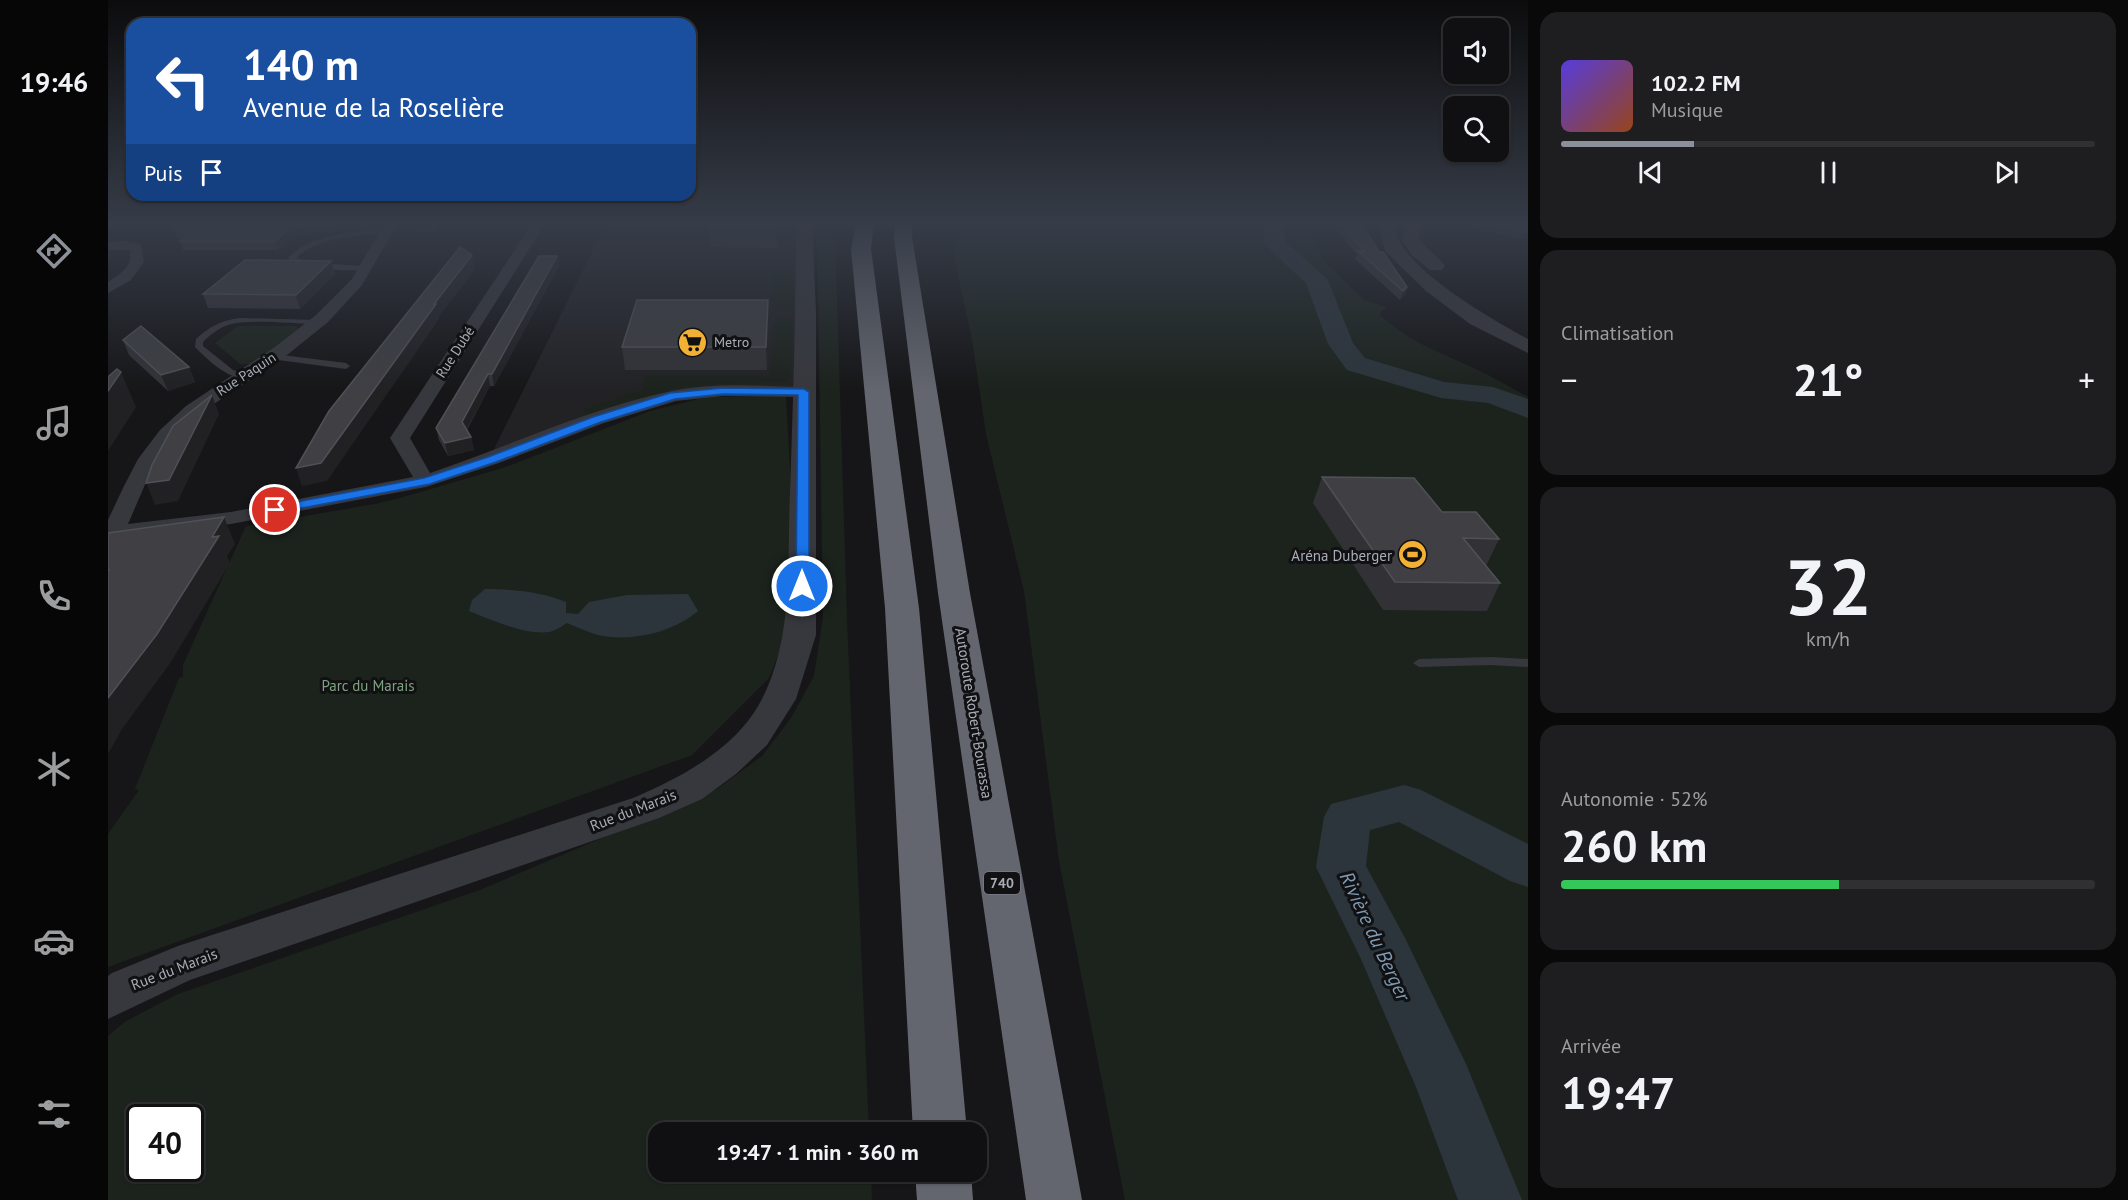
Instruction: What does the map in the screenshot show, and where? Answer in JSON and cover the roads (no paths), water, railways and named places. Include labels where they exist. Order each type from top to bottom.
[{"type":"highway","points":[[865,280],[902,608],[939,1122]]},
{"type":"highway","name":"Autoroute Robert-Bourassa","points":[[909,280],[954,593],[1054,1200]]},
{"type":"highway","points":[[917,339],[924,280]]},
{"type":"highway","points":[[944,1182],[945,1200]]},
{"type":"street","name":"Rue Paquin","points":[[110,534],[139,473],[155,447],[178,422],[274,357],[337,306],[359,280]]},
{"type":"street","name":"Rue Dubé","points":[[426,481],[400,438],[503,280]]},
{"type":"street","name":"Rue du Marais","points":[[108,999],[128,987],[178,965],[646,808],[689,789],[723,765],[755,736],[779,699],[800,635],[805,280]]},
{"type":"street","points":[[1426,280],[1477,320],[1528,347]]},
{"type":"street","points":[[1452,280],[1483,306],[1528,333]]},
{"type":"street","points":[[110,534],[231,518],[426,481],[492,459],[597,419],[674,396],[723,391],[804,392]]},
{"type":"lane","points":[[243,376],[230,372],[199,346],[199,341],[211,329],[229,321],[240,320],[318,322]]},
{"type":"lane","points":[[274,357],[346,366]]},
{"type":"lane","points":[[1419,663],[1491,661],[1528,663]]},
{"type":"waterway","name":"Rivière du Berger","points":[[1316,280],[1341,344],[1356,364],[1441,390],[1493,395],[1528,409]]},
{"type":"waterway","name":"Rivière du Berger","points":[[1490,1200],[1445,1085],[1386,955],[1341,867],[1348,817],[1404,803],[1528,867]]},
{"type":"place","name":"Metro","points":[[693,342]]},
{"type":"place","name":"Aréna Duberger","points":[[1413,555]]},
{"type":"park label","name":"Parc du Marais","points":[[368,685]]}]
